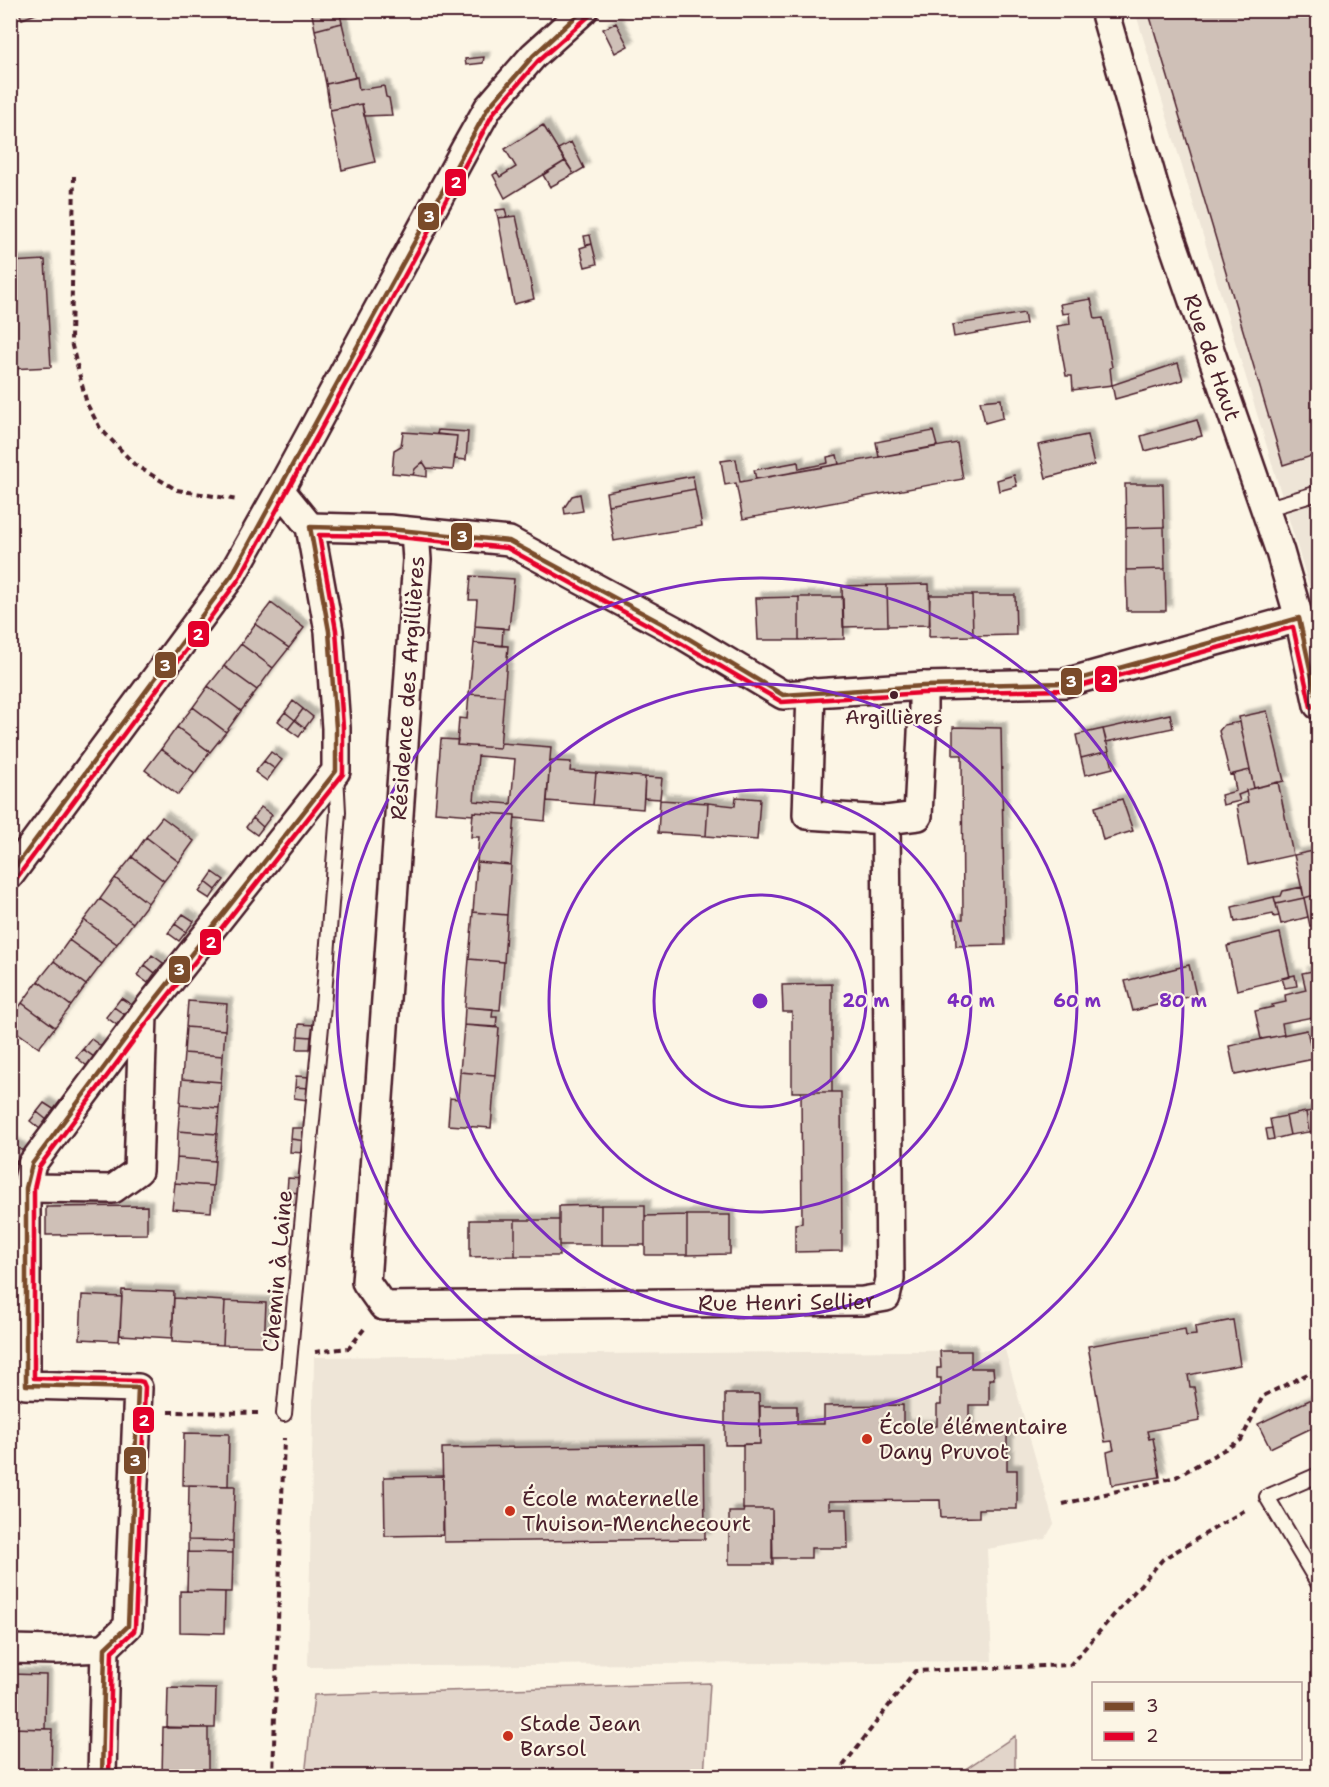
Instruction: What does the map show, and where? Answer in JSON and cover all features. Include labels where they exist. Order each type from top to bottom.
[{"type":"street","points":[[10,875],[232,575],[488,108],[533,56],[584,10]]},
{"type":"street","name":"Rue de Haut","points":[[1104,10],[1160,203],[1280,552],[1299,618],[1318,705]]},
{"type":"street","points":[[276,498],[310,527],[415,532]]},
{"type":"street","points":[[12,1649],[105,1648],[128,1626],[138,1388],[26,1385],[26,1188],[33,1164],[143,1015],[336,771],[336,728],[329,631],[310,527]]},
{"type":"street","name":"Résidence des Argillières","points":[[383,1306],[366,1282],[417,560],[415,532],[509,541],[676,631],[783,695],[922,686]]},
{"type":"street","points":[[811,692],[807,815],[886,820],[918,816],[923,713],[922,686],[1065,683],[1299,618]]},
{"type":"street","name":"Rue Henri Sellier","points":[[383,1306],[863,1301],[886,1297],[890,1279],[886,820]]},
{"type":"street","points":[[26,1188],[113,1189],[138,1171],[143,1015]]},
{"type":"street","points":[[102,1776],[105,1648]]},
{"type":"lane","points":[[1265,509],[1318,493]]},
{"type":"lane","name":"Chemin à Laine","points":[[284,1414],[324,995],[338,812],[336,771]]},
{"type":"lane","points":[[1318,1475],[1267,1497],[1318,1583]]},
{"type":"path","points":[[74,176],[71,342],[87,404],[100,428],[135,465],[177,490],[276,498]]},
{"type":"path","points":[[290,1354],[348,1348],[383,1306]]},
{"type":"path","points":[[1063,1504],[1176,1477],[1241,1440],[1263,1396],[1318,1369]]},
{"type":"path","points":[[137,1412],[284,1414],[273,1776]]},
{"type":"path","points":[[843,1766],[915,1671],[1070,1665],[1163,1559],[1267,1497]]},
{"type":"path","points":[[10,1503],[12,1649]]},
{"type":"shaded area","points":[[1135,11],[1318,11],[1318,587],[1310,589]]},
{"type":"shaded area","points":[[1005,1350],[1054,1524],[1045,1539],[987,1549],[992,1661],[308,1667],[314,1357]]},
{"type":"shaded area","name":"Stade Jean Barsol","points":[[710,1683],[704,1776],[305,1776],[314,1695]]},
{"type":"shaded area","points":[[1015,1736],[1015,1776],[955,1776]]},
{"type":"shaded area","points":[[798,1771],[798,1776],[734,1776],[734,1773]]},
{"type":"building","points":[[18,10],[47,10],[22,19]]},
{"type":"building","points":[[339,10],[342,23],[315,30],[312,14]]},
{"type":"building","points":[[1148,10],[1318,10],[1318,454],[1283,465]]},
{"type":"building","points":[[342,23],[355,78],[326,84],[315,30]]},
{"type":"building","points":[[616,23],[628,46],[615,53],[603,29]]},
{"type":"building","points":[[484,57],[483,63],[466,65],[465,59]]},
{"type":"building","points":[[357,77],[359,90],[384,86],[392,115],[364,116],[362,104],[330,110],[326,84]]},
{"type":"building","points":[[362,104],[375,162],[342,170],[330,110]]},
{"type":"building","points":[[543,125],[565,161],[505,198],[493,175],[497,172],[500,177],[516,167],[505,149]]},
{"type":"building","points":[[571,142],[584,168],[574,174],[558,149]]},
{"type":"building","points":[[565,161],[574,174],[550,187],[543,175]]},
{"type":"building","points":[[505,209],[507,217],[498,218],[496,210]]},
{"type":"building","points":[[516,216],[534,299],[514,304],[498,218]]},
{"type":"building","points":[[590,235],[592,244],[586,245],[584,236]]},
{"type":"building","points":[[592,244],[597,264],[585,267],[580,248]]},
{"type":"building","points":[[45,260],[51,367],[10,369],[10,262]]},
{"type":"building","points":[[1091,299],[1095,319],[1103,318],[1112,367],[1110,368],[1112,385],[1073,390],[1072,376],[1066,376],[1057,326],[1070,324],[1069,313],[1062,314],[1060,304]]},
{"type":"building","points":[[1024,313],[1026,324],[954,337],[952,325]]},
{"type":"building","points":[[1178,363],[1183,380],[1115,399],[1112,385]]},
{"type":"building","points":[[1001,399],[1003,418],[985,423],[980,401]]},
{"type":"building","points":[[1197,420],[1202,436],[1145,451],[1141,436]]},
{"type":"building","points":[[438,430],[468,432],[466,460],[455,459],[457,436],[437,434]]},
{"type":"building","points":[[933,431],[937,446],[879,457],[876,442]]},
{"type":"building","points":[[403,432],[457,436],[453,470],[427,468],[423,462],[415,469],[413,475],[392,473],[394,450],[401,446]]},
{"type":"building","points":[[1087,435],[1094,465],[1046,478],[1038,445]]},
{"type":"building","points":[[957,443],[963,479],[743,519],[736,483],[725,485],[721,461],[736,459],[740,482]]},
{"type":"building","points":[[837,455],[839,464],[756,479],[754,470],[798,462],[799,469],[828,463],[827,457]]},
{"type":"building","points":[[423,462],[427,468],[427,477],[413,475],[415,469]]},
{"type":"building","points":[[1014,475],[1017,486],[999,491],[997,480]]},
{"type":"building","points":[[693,476],[695,489],[608,505],[606,492]]},
{"type":"building","points":[[1125,484],[1163,484],[1164,527],[1126,528]]},
{"type":"building","points":[[695,489],[702,526],[614,541],[608,505]]},
{"type":"building","points":[[580,494],[583,511],[565,514],[564,508],[572,496]]},
{"type":"building","points":[[1164,527],[1165,569],[1126,570],[1126,528]]},
{"type":"building","points":[[1165,569],[1166,611],[1127,611],[1126,570]]},
{"type":"building","points":[[471,576],[514,579],[509,629],[475,626],[477,600],[469,600]]},
{"type":"building","points":[[929,584],[930,625],[888,626],[887,585]]},
{"type":"building","points":[[887,585],[888,626],[843,627],[842,586]]},
{"type":"building","points":[[930,595],[972,595],[973,636],[929,637]]},
{"type":"building","points":[[972,595],[1015,595],[1016,635],[973,636]]},
{"type":"building","points":[[799,597],[799,640],[758,640],[756,598]]},
{"type":"building","points":[[799,597],[843,597],[844,639],[799,640]]},
{"type":"building","points":[[271,603],[304,628],[289,648],[255,624]]},
{"type":"building","points":[[255,624],[289,648],[273,668],[241,644]]},
{"type":"building","points":[[475,626],[503,628],[502,646],[474,643]]},
{"type":"building","points":[[474,643],[508,646],[504,696],[469,694]]},
{"type":"building","points":[[241,644],[273,668],[257,690],[224,666]]},
{"type":"building","points":[[224,666],[257,690],[241,711],[208,686]]},
{"type":"building","points":[[208,686],[241,711],[226,732],[193,707]]},
{"type":"building","points":[[469,694],[504,696],[500,748],[457,745],[459,718],[467,719]]},
{"type":"building","points":[[293,701],[303,709],[295,720],[285,712]]},
{"type":"building","points":[[193,707],[226,732],[210,752],[177,727]]},
{"type":"building","points":[[303,709],[313,717],[305,728],[295,720]]},
{"type":"building","points":[[1267,711],[1284,781],[1254,788],[1239,717]]},
{"type":"building","points":[[285,712],[295,720],[288,729],[278,721]]},
{"type":"building","points":[[1170,714],[1173,728],[1106,742],[1103,729]]},
{"type":"building","points":[[295,720],[305,728],[299,737],[288,729]]},
{"type":"building","points":[[1240,722],[1250,770],[1230,775],[1219,731],[1224,725]]},
{"type":"building","points":[[177,727],[210,752],[195,773],[161,749]]},
{"type":"building","points":[[953,727],[1001,728],[1005,945],[956,946],[955,919],[963,919],[962,755],[953,755]]},
{"type":"building","points":[[1103,729],[1109,751],[1081,758],[1076,735]]},
{"type":"building","points":[[441,739],[458,740],[457,745],[500,748],[501,743],[551,747],[545,821],[515,818],[515,815],[435,812]],"holes":[[[478,756],[515,759],[511,804],[474,801]]]},
{"type":"building","points":[[161,749],[195,773],[178,795],[145,770]]},
{"type":"building","points":[[1109,751],[1113,768],[1085,775],[1081,758]]},
{"type":"building","points":[[271,752],[282,760],[275,769],[264,761]]},
{"type":"building","points":[[264,761],[275,769],[267,781],[255,772]]},
{"type":"building","points":[[550,761],[571,762],[570,771],[596,773],[593,805],[547,801]]},
{"type":"building","points":[[1250,770],[1254,788],[1238,795],[1240,801],[1223,805],[1221,795],[1236,791],[1233,774]]},
{"type":"building","points":[[596,773],[645,777],[643,809],[593,805]]},
{"type":"building","points":[[645,777],[662,778],[660,799],[644,798]]},
{"type":"building","points":[[1278,782],[1293,855],[1248,865],[1237,806],[1248,802],[1246,790]]},
{"type":"building","points":[[736,797],[760,799],[757,840],[706,836],[708,803],[735,806]]},
{"type":"building","points":[[1122,799],[1133,831],[1103,840],[1095,807]]},
{"type":"building","points":[[660,800],[708,803],[706,836],[658,833]]},
{"type":"building","points":[[261,807],[272,815],[263,827],[253,818]]},
{"type":"building","points":[[473,812],[515,815],[511,865],[477,862],[479,837],[471,837]]},
{"type":"building","points":[[162,817],[194,841],[179,862],[146,837]]},
{"type":"building","points":[[253,818],[263,827],[257,835],[246,827]]},
{"type":"building","points":[[146,837],[179,862],[164,881],[132,857]]},
{"type":"building","points":[[1318,850],[1318,894],[1304,898],[1294,855]]},
{"type":"building","points":[[132,857],[164,881],[148,903],[115,878]]},
{"type":"building","points":[[477,862],[511,865],[507,915],[473,912]]},
{"type":"building","points":[[213,872],[224,880],[216,890],[206,882]]},
{"type":"building","points":[[115,878],[148,903],[133,923],[100,899]]},
{"type":"building","points":[[206,882],[216,890],[210,899],[199,892]]},
{"type":"building","points":[[1302,887],[1304,898],[1276,904],[1274,897],[1281,896],[1283,891]]},
{"type":"building","points":[[1318,894],[1318,924],[1310,926],[1304,898]]},
{"type":"building","points":[[1274,897],[1279,916],[1274,917],[1273,914],[1235,922],[1232,907]]},
{"type":"building","points":[[1304,898],[1308,917],[1281,924],[1276,904]]},
{"type":"building","points":[[100,899],[133,923],[117,944],[84,920]]},
{"type":"building","points":[[473,912],[507,915],[504,962],[469,959]]},
{"type":"building","points":[[183,914],[194,921],[186,932],[175,924]]},
{"type":"building","points":[[84,920],[117,944],[102,964],[69,940]]},
{"type":"building","points":[[175,924],[186,932],[179,941],[168,933]]},
{"type":"building","points":[[1280,933],[1290,977],[1237,990],[1227,946]]},
{"type":"building","points":[[69,940],[102,964],[86,985],[54,961]]},
{"type":"building","points":[[152,955],[163,963],[155,973],[145,965]]},
{"type":"building","points":[[469,959],[504,962],[500,1010],[465,1007]]},
{"type":"building","points":[[54,961],[86,985],[71,1006],[38,981]]},
{"type":"building","points":[[145,965],[155,973],[148,983],[137,975]]},
{"type":"building","points":[[1189,965],[1196,995],[1133,1011],[1125,981]]},
{"type":"building","points":[[1318,970],[1318,1016],[1282,1023],[1284,1035],[1261,1039],[1255,1011],[1286,1002],[1285,995],[1306,990],[1302,973]]},
{"type":"building","points":[[1295,975],[1297,986],[1285,988],[1282,978]]},
{"type":"building","points":[[38,981],[71,1006],[55,1027],[22,1003]]},
{"type":"building","points":[[832,984],[832,1092],[792,1092],[792,1012],[783,1012],[782,985]]},
{"type":"building","points":[[121,998],[132,1005],[125,1015],[114,1007]]},
{"type":"building","points":[[188,1001],[227,1004],[225,1030],[186,1027]]},
{"type":"building","points":[[22,1003],[55,1027],[39,1048],[10,1027],[10,1019]]},
{"type":"building","points":[[114,1007],[125,1015],[117,1025],[106,1017]]},
{"type":"building","points":[[465,1007],[493,1009],[492,1017],[497,1017],[496,1027],[464,1025]]},
{"type":"building","points":[[299,1024],[313,1025],[311,1037],[298,1036]]},
{"type":"building","points":[[464,1025],[499,1028],[495,1075],[460,1072]]},
{"type":"building","points":[[186,1027],[225,1030],[223,1056],[184,1053]]},
{"type":"building","points":[[1307,1030],[1310,1044],[1318,1042],[1318,1081],[1314,1059],[1235,1075],[1229,1046]]},
{"type":"building","points":[[298,1036],[311,1037],[310,1049],[297,1049]]},
{"type":"building","points":[[91,1039],[102,1047],[94,1057],[83,1049]]},
{"type":"building","points":[[83,1049],[94,1057],[87,1066],[76,1057]]},
{"type":"building","points":[[184,1053],[223,1056],[221,1082],[182,1079]]},
{"type":"building","points":[[460,1072],[495,1075],[491,1128],[448,1125],[450,1098],[458,1099]]},
{"type":"building","points":[[296,1076],[309,1077],[308,1088],[295,1087]]},
{"type":"building","points":[[182,1079],[221,1082],[219,1108],[180,1105]]},
{"type":"building","points":[[295,1087],[308,1088],[307,1100],[294,1098]]},
{"type":"building","points":[[801,1092],[841,1092],[842,1251],[795,1252],[795,1224],[802,1223]]},
{"type":"building","points":[[44,1103],[55,1110],[47,1120],[37,1112]]},
{"type":"building","points":[[180,1105],[219,1108],[217,1134],[178,1131]]},
{"type":"building","points":[[1318,1110],[1318,1130],[1309,1132],[1306,1112]]},
{"type":"building","points":[[37,1112],[47,1120],[40,1129],[30,1121]]},
{"type":"building","points":[[1306,1112],[1309,1132],[1290,1135],[1286,1116]]},
{"type":"building","points":[[1286,1116],[1290,1135],[1274,1139],[1270,1119]]},
{"type":"building","points":[[292,1128],[306,1128],[305,1141],[291,1139]]},
{"type":"building","points":[[1272,1128],[1274,1139],[1268,1140],[1266,1129]]},
{"type":"building","points":[[178,1131],[217,1134],[215,1161],[177,1158]]},
{"type":"building","points":[[291,1139],[305,1141],[304,1153],[290,1152]]},
{"type":"building","points":[[13,1144],[24,1152],[17,1161],[10,1156],[10,1148]]},
{"type":"building","points":[[10,1156],[17,1161],[10,1170]]},
{"type":"building","points":[[177,1158],[215,1161],[213,1186],[175,1183]]},
{"type":"building","points":[[288,1178],[303,1179],[301,1193],[287,1192]]},
{"type":"building","points":[[175,1183],[213,1186],[211,1212],[172,1209]]},
{"type":"building","points":[[287,1192],[301,1193],[300,1205],[287,1205]]},
{"type":"building","points":[[601,1205],[601,1245],[559,1245],[559,1206]]},
{"type":"building","points":[[601,1205],[645,1205],[645,1245],[601,1245]]},
{"type":"building","points":[[147,1206],[147,1234],[46,1235],[46,1207]]},
{"type":"building","points":[[687,1215],[730,1215],[730,1254],[687,1255]]},
{"type":"building","points":[[687,1215],[687,1255],[645,1255],[645,1216]]},
{"type":"building","points":[[470,1220],[515,1220],[515,1256],[470,1257]]},
{"type":"building","points":[[515,1220],[559,1220],[559,1256],[515,1256]]},
{"type":"building","points":[[122,1290],[174,1292],[172,1338],[120,1335]]},
{"type":"building","points":[[82,1295],[122,1297],[119,1341],[80,1339]]},
{"type":"building","points":[[174,1298],[225,1301],[223,1345],[172,1342]]},
{"type":"building","points":[[225,1301],[266,1303],[264,1346],[223,1345]]},
{"type":"building","points":[[1233,1320],[1240,1365],[1188,1375],[1190,1387],[1194,1387],[1200,1421],[1147,1431],[1149,1439],[1153,1438],[1160,1477],[1112,1485],[1107,1452],[1114,1450],[1112,1441],[1105,1442],[1088,1346],[1185,1329],[1186,1336],[1196,1335],[1195,1327]]},
{"type":"building","points":[[940,1351],[971,1351],[971,1368],[993,1368],[994,1379],[989,1379],[989,1405],[969,1405],[969,1431],[1007,1431],[1007,1470],[1017,1470],[1017,1509],[979,1509],[979,1517],[941,1518],[940,1500],[829,1501],[829,1509],[847,1509],[848,1548],[811,1548],[811,1558],[772,1558],[772,1509],[743,1509],[743,1444],[760,1444],[760,1406],[797,1406],[797,1424],[824,1424],[824,1406],[903,1405],[903,1426],[937,1426],[937,1405],[941,1405],[941,1378],[937,1378],[937,1368],[941,1368]]},
{"type":"building","points":[[725,1394],[759,1394],[760,1444],[725,1445]]},
{"type":"building","points":[[1316,1397],[1318,1425],[1270,1448],[1258,1424]]},
{"type":"building","points":[[184,1433],[229,1434],[228,1486],[183,1485]]},
{"type":"building","points":[[704,1445],[705,1539],[444,1542],[442,1448]]},
{"type":"building","points":[[443,1476],[443,1535],[385,1536],[384,1477]]},
{"type":"building","points":[[189,1485],[235,1486],[233,1541],[188,1540]]},
{"type":"building","points":[[743,1509],[772,1509],[773,1564],[729,1564],[729,1512],[744,1512]]},
{"type":"building","points":[[188,1540],[233,1541],[233,1553],[188,1552]]},
{"type":"building","points":[[188,1552],[233,1553],[232,1592],[187,1591]]},
{"type":"building","points":[[180,1591],[225,1592],[224,1633],[180,1632]]},
{"type":"building","points":[[10,1674],[46,1675],[45,1729],[10,1728]]},
{"type":"building","points":[[168,1688],[216,1689],[215,1728],[167,1728]]},
{"type":"building","points":[[163,1727],[208,1728],[208,1776],[162,1776]]},
{"type":"building","points":[[10,1728],[52,1729],[51,1776],[10,1776]]},
{"type":"transit line","name":"3","points":[[10,874],[232,575],[488,108],[533,56],[583,10]]},
{"type":"transit line","name":"2","points":[[16,879],[239,579],[494,112],[538,61],[589,16]]},
{"type":"transit line","name":"3","points":[[102,1776],[105,1648],[128,1626],[138,1388],[26,1385],[26,1188],[32,1164],[143,1015],[336,771],[336,728],[329,631],[310,527],[389,529],[509,541],[676,631],[783,695],[923,686],[1065,683],[1299,618],[1318,705]]},
{"type":"transit line","name":"2","points":[[109,1776],[112,1651],[134,1631],[135,1627],[145,1387],[143,1382],[139,1381],[34,1378],[34,1189],[39,1167],[149,1020],[343,774],[343,727],[336,630],[319,535],[389,536],[507,548],[672,638],[782,702],[923,693],[1066,690],[1293,627],[1311,707]]},
{"type":"place","name":"Argillières","points":[[894,695]]},
{"type":"place","name":"École élémentaire Dany Pruvot","points":[[867,1439]]},
{"type":"place","name":"École maternelle Thuison-Menchecourt","points":[[510,1511]]},
{"type":"place","name":"Stade Jean Barsol","points":[[508,1736]]}]
